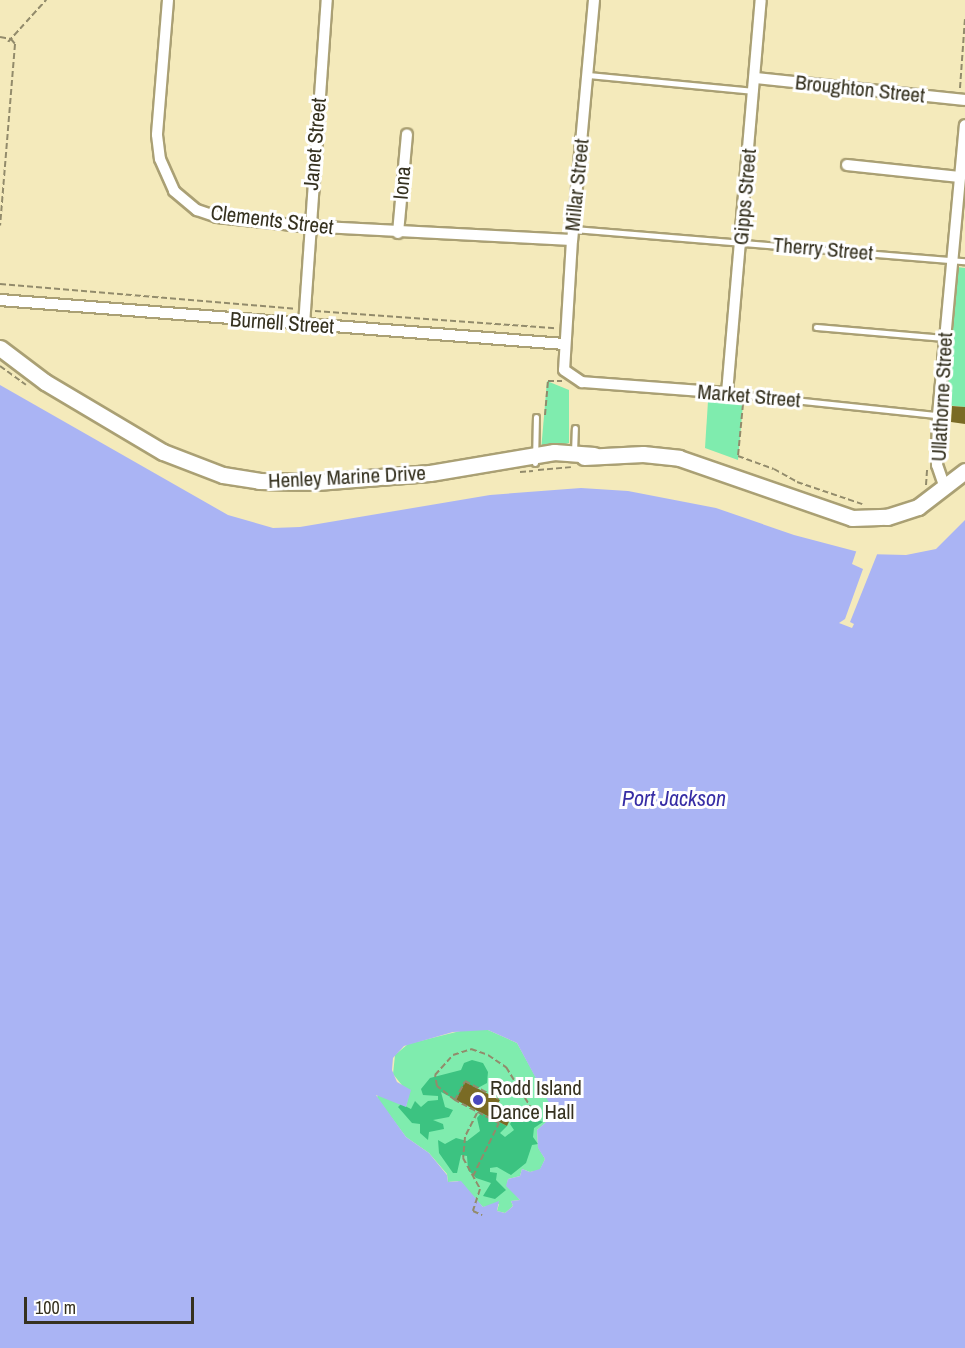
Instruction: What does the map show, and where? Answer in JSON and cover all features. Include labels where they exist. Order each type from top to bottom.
[{"type":"main road","name":"Henley Marine Drive","points":[[0,348],[45,382],[163,452],[223,475],[259,481],[317,482],[574,455],[679,458],[852,518],[904,512],[945,488],[965,471]]},
{"type":"street","name":"Clements Street","points":[[168,0],[157,135],[160,159],[174,191],[197,210],[217,217],[398,233],[572,235]]},
{"type":"street","name":"Janet Street","points":[[304,325],[308,226],[327,0]]},
{"type":"street","name":"Millar Street","points":[[564,376],[564,344],[572,235],[594,0]]},
{"type":"street","name":"Gipps Street","points":[[727,393],[755,91],[761,0]]},
{"type":"street","name":"Broughton Street","points":[[756,78],[965,100]]},
{"type":"street","name":"Ullathorne Street","points":[[945,488],[937,465],[938,415],[945,338],[959,261],[959,177],[965,125]]},
{"type":"street","name":"Iona","points":[[398,233],[407,134]]},
{"type":"street","points":[[847,165],[959,177]]},
{"type":"street","name":"Burnell Street","points":[[0,300],[564,344]]},
{"type":"street","name":"Market Street","points":[[564,376],[582,382],[727,393]]},
{"type":"lane","points":[[588,75],[755,91]]},
{"type":"lane","name":"Therry Street","points":[[572,235],[741,242],[959,261]]},
{"type":"lane","points":[[816,327],[945,338]]},
{"type":"lane","name":"Market Street","points":[[727,393],[938,415]]},
{"type":"lane","points":[[535,460],[536,417]]},
{"type":"lane","points":[[574,455],[575,428]]},
{"type":"path","points":[[8,42],[46,0]]},
{"type":"path","points":[[0,38],[11,39],[15,44],[0,225]]},
{"type":"path","points":[[0,284],[305,310],[555,328]]},
{"type":"path","points":[[544,421],[548,381],[564,376]]},
{"type":"path","points":[[742,406],[738,456],[850,502],[873,505]]},
{"type":"path","points":[[473,1176],[499,1123],[455,1101],[437,1086],[435,1075],[453,1054],[471,1049],[488,1055],[506,1067],[530,1106]]},
{"type":"path","points":[[455,1101],[465,1081],[499,1099]]},
{"type":"path","points":[[477,1112],[463,1149],[464,1162],[480,1193],[473,1211],[482,1215]]},
{"type":"green space","points":[[957,267],[965,268],[965,407],[945,405]]},
{"type":"green space","points":[[547,381],[569,390],[569,443],[541,451]]},
{"type":"green space","points":[[708,401],[743,404],[738,460],[705,448]]},
{"type":"green space","points":[[464,1030],[488,1030],[517,1043],[556,1114],[537,1130],[538,1147],[545,1159],[540,1170],[530,1172],[522,1169],[520,1176],[508,1179],[507,1185],[520,1200],[511,1201],[513,1206],[505,1213],[497,1211],[499,1204],[483,1207],[458,1181],[448,1182],[447,1174],[429,1153],[406,1137],[377,1098],[378,1093],[406,1106],[409,1094],[393,1074],[395,1055],[408,1044]]},
{"type":"green space","points":[[472,1060],[483,1063],[488,1072],[487,1083],[456,1100],[441,1092],[445,1107],[453,1110],[449,1117],[433,1120],[443,1124],[444,1129],[429,1132],[428,1140],[420,1133],[420,1124],[412,1123],[398,1107],[401,1104],[411,1109],[415,1101],[421,1107],[428,1101],[438,1100],[438,1096],[423,1095],[421,1089],[430,1078],[461,1070],[464,1063]]},
{"type":"green space","points":[[533,1110],[534,1118],[543,1122],[534,1128],[533,1137],[538,1144],[532,1145],[526,1163],[511,1175],[497,1167],[490,1168],[490,1172],[497,1173],[496,1180],[506,1190],[495,1199],[483,1196],[491,1183],[476,1178],[468,1170],[467,1156],[461,1155],[457,1173],[453,1173],[439,1153],[438,1140],[445,1144],[456,1138],[467,1141],[480,1131],[477,1118],[481,1113],[507,1126],[500,1133],[505,1137],[514,1130],[510,1124],[515,1116]]},
{"type":"water","name":"Port Jackson","points":[[0,385],[228,515],[273,528],[300,527],[490,495],[581,488],[628,491],[716,508],[794,535],[866,554],[906,555],[936,549],[965,520],[965,1348],[0,1348]],"holes":[[[488,1030],[517,1043],[555,1114],[537,1130],[538,1148],[545,1159],[540,1169],[530,1172],[522,1169],[520,1176],[508,1179],[506,1186],[520,1200],[511,1201],[513,1206],[505,1213],[497,1211],[499,1201],[483,1207],[461,1181],[448,1182],[447,1175],[429,1153],[406,1137],[376,1095],[406,1107],[411,1090],[397,1082],[392,1070],[393,1058],[404,1046],[453,1032]]]},
{"type":"pier","points":[[857,549],[878,552],[850,622],[854,624],[852,628],[839,623],[845,619],[863,569],[852,564]]},
{"type":"building","points":[[952,406],[965,407],[965,424],[951,422]]},
{"type":"building","name":"Rodd Island Dance Hall","points":[[465,1082],[500,1100],[497,1105],[513,1113],[507,1126],[456,1100]]},
{"type":"place","name":"Rodd Island Dance Hall","points":[[478,1100]]}]
